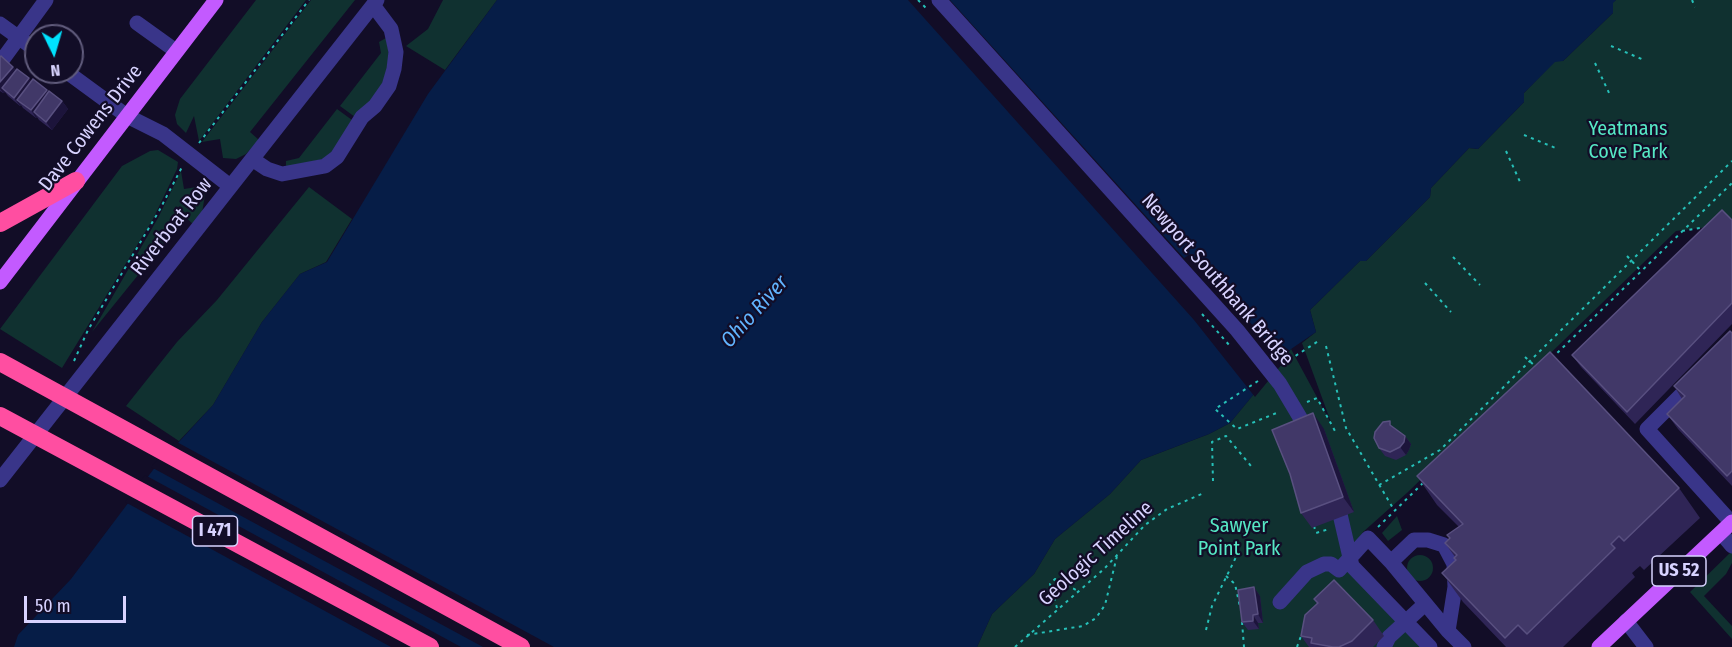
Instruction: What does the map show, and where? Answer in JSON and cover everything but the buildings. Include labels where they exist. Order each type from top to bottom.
[{"type":"highway","points":[[0,224],[76,181]]},
{"type":"highway","points":[[0,348],[122,431]]},
{"type":"highway","name":"I 471","points":[[0,362],[122,431],[521,647]]},
{"type":"highway","name":"I 471","points":[[0,416],[430,647]]},
{"type":"main road","name":"Dave Cowens Drive","points":[[0,282],[216,0]]},
{"type":"main road","name":"US 52","points":[[1599,647],[1728,526]]},
{"type":"street","points":[[0,63],[46,0]]},
{"type":"street","name":"Newport Southbank Bridge","points":[[939,0],[1237,330],[1280,384],[1319,453]]},
{"type":"street","points":[[252,159],[267,169],[282,174],[325,166],[337,157],[362,117],[375,106],[389,87],[394,69],[396,52],[391,29],[375,2]]},
{"type":"street","name":"Riverboat Row","points":[[2,472],[375,2]]},
{"type":"street","points":[[137,22],[176,51]]},
{"type":"street","points":[[0,24],[24,41]]},
{"type":"street","points":[[83,84],[127,116],[164,134],[230,186]]},
{"type":"street","points":[[1709,367],[1647,429],[1728,526],[1732,546]]},
{"type":"street","points":[[1331,482],[1352,566],[1430,647]]},
{"type":"street","points":[[1280,602],[1297,580],[1307,572],[1324,564],[1330,564],[1339,570],[1368,538],[1464,647]]},
{"type":"street","points":[[1391,562],[1414,540],[1428,540],[1444,545],[1454,564],[1455,587],[1448,631]]},
{"type":"street","points":[[1384,647],[1389,637],[1425,604]]},
{"type":"street","points":[[1626,621],[1646,647]]},
{"type":"path","points":[[200,143],[309,0]]},
{"type":"path","points":[[1692,0],[1695,7]]},
{"type":"path","points":[[1611,46],[1644,60]]},
{"type":"path","points":[[1595,63],[1610,95]]},
{"type":"path","points":[[1524,135],[1558,149]]},
{"type":"path","points":[[1506,151],[1521,184]]},
{"type":"path","points":[[1379,485],[1440,450],[1732,161]]},
{"type":"path","points":[[1728,165],[1732,169]]},
{"type":"path","points":[[1717,168],[1720,172]]},
{"type":"path","points":[[72,365],[88,330],[159,211],[180,169]]},
{"type":"path","points":[[1548,362],[1732,183]]},
{"type":"path","points":[[1682,231],[1711,226]]},
{"type":"path","points":[[1453,256],[1480,285]]},
{"type":"path","points":[[1627,256],[1641,270]]},
{"type":"path","points":[[1425,283],[1451,312]]},
{"type":"path","points":[[1326,346],[1346,428],[1394,510]]},
{"type":"path","points":[[1525,357],[1539,370]]},
{"type":"path","points":[[1213,481],[1212,442],[1226,436],[1251,466]]},
{"type":"path","points":[[1368,538],[1428,479]]},
{"type":"path","name":"Geologic Timeline","points":[[1015,647],[1078,591],[1145,525],[1167,509],[1204,493]]},
{"type":"path","points":[[1314,525],[1317,533]]},
{"type":"path","points":[[1027,635],[1083,627],[1096,618],[1105,605],[1118,553]]},
{"type":"path","points":[[1206,630],[1212,606],[1238,553]]},
{"type":"path","points":[[1226,576],[1235,584],[1245,647]]},
{"type":"path","points":[[1057,608],[1050,584],[1055,579],[1078,591]]},
{"type":"path","points":[[1297,647],[1303,633]]},
{"type":"green space","points":[[256,0],[306,0],[199,141],[194,116],[186,133],[177,124],[175,115],[180,99]]},
{"type":"green space","points":[[311,0],[355,0],[250,132],[259,140],[246,154],[236,159],[223,158],[220,139],[202,142]]},
{"type":"green space","points":[[443,0],[497,0],[445,70],[406,46],[428,29]]},
{"type":"green space","name":"Yeatmans Cove Park","points":[[1616,0],[1732,0],[1732,224],[1676,231],[1408,492],[1363,532],[1344,562],[1430,647],[977,647],[992,614],[1034,574],[1055,539],[1110,494],[1141,460],[1209,434],[1230,423],[1291,349],[1332,425],[1302,343],[1316,332],[1310,310],[1360,261],[1366,261],[1430,197],[1431,188],[1469,148],[1478,149],[1524,102],[1524,93],[1555,61],[1563,61],[1613,13],[1612,3]]},
{"type":"green space","points":[[386,38],[389,53],[385,87],[355,117],[340,106],[381,53],[379,42]]},
{"type":"green space","points":[[337,109],[352,120],[330,157],[286,169],[286,161],[299,158]]},
{"type":"green space","points":[[158,150],[178,162],[177,169],[153,219],[62,368],[0,329],[122,166],[150,151]]},
{"type":"green space","points":[[181,171],[184,189],[203,186],[205,195],[202,213],[193,224],[185,217],[92,332],[158,218]]},
{"type":"green space","points":[[309,187],[352,219],[326,262],[300,274],[262,322],[213,405],[179,441],[126,406],[177,342],[217,300]]},
{"type":"green space","points":[[1397,516],[1402,530],[1388,541],[1382,533]]},
{"type":"green space","points":[[1732,551],[1732,563],[1726,574],[1704,596],[1732,626],[1732,639],[1690,592]]},
{"type":"green space","points":[[1420,555],[1429,559],[1433,568],[1429,577],[1420,581],[1411,577],[1407,568],[1411,559]]},
{"type":"water","name":"Ohio River","points":[[497,0],[1616,0],[1613,3],[1613,13],[1563,61],[1555,62],[1524,93],[1524,102],[1478,149],[1469,148],[1431,188],[1430,197],[1366,261],[1360,261],[1310,310],[1316,332],[1291,349],[1230,423],[1209,434],[1141,460],[1110,494],[1055,539],[1034,574],[992,614],[977,647],[14,647],[18,635],[71,579],[153,470],[213,405],[262,322],[300,274],[327,262],[428,94]]},
{"type":"pier","points":[[908,0],[950,0],[1184,258],[1189,255],[1267,341],[1283,363],[1255,397],[1194,320]]},
{"type":"pier","points":[[175,441],[554,647],[483,647],[151,467]]},
{"type":"pier","points":[[145,475],[461,647],[391,647],[125,502]]},
{"type":"park label","name":"Sawyer Point Park","points":[[1239,538]]}]
